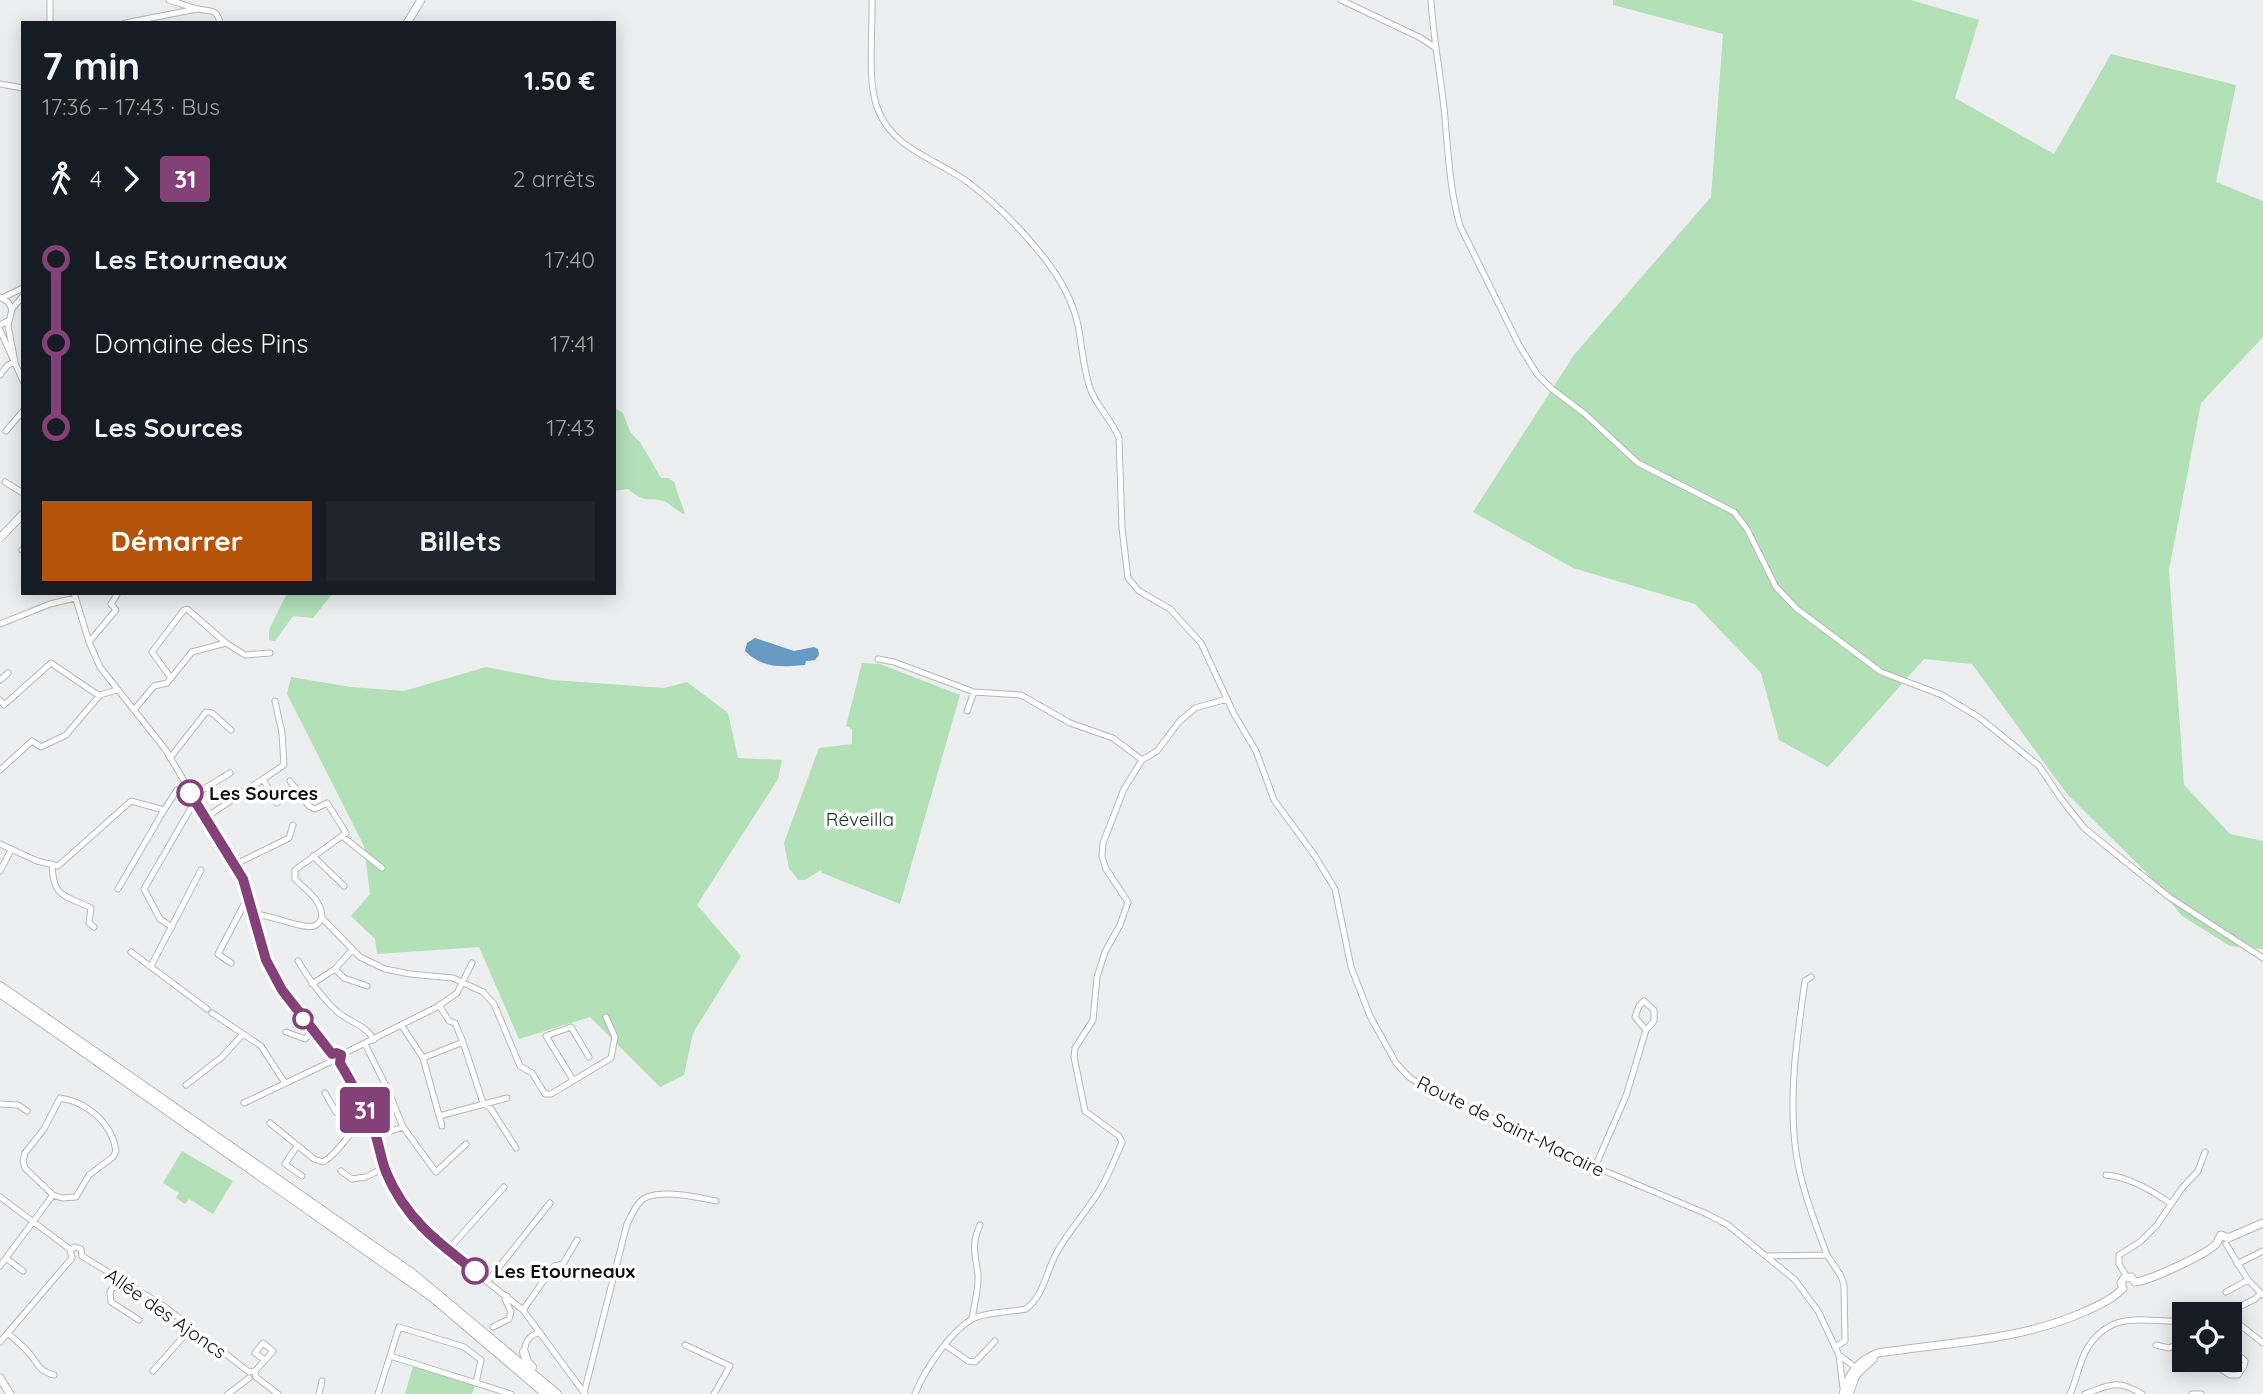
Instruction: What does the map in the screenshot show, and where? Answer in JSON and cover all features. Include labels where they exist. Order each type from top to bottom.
[{"type":"highway","points":[[0,986],[438,1293],[485,1325],[493,1327]]},
{"type":"highway","points":[[0,993],[399,1272],[546,1394]]},
{"type":"highway","points":[[438,1293],[558,1394]]},
{"type":"highway","points":[[524,1352],[527,1362],[558,1394]]},
{"type":"main road","points":[[408,21],[421,0]]},
{"type":"main road","points":[[0,538],[21,516]]},
{"type":"main road","points":[[2135,1282],[2149,1279],[2263,1221]]},
{"type":"main road","points":[[2123,1289],[2122,1280],[2127,1277],[2131,1277],[2135,1282]]},
{"type":"main road","points":[[1846,1393],[1855,1370],[1870,1356],[1893,1350],[2026,1332],[2099,1306],[2123,1289],[2132,1290],[2135,1282]]},
{"type":"main road","points":[[1846,1393],[1856,1375],[1868,1362],[1893,1350]]},
{"type":"main road","points":[[0,1378],[10,1394]]},
{"type":"street","points":[[50,0],[50,21]]},
{"type":"street","points":[[169,0],[197,9],[212,10],[218,15],[220,21]]},
{"type":"street","name":"Route de Saint-Macaire","points":[[872,0],[873,84],[876,105],[890,131],[905,145],[960,177],[985,197],[1041,254],[1068,292],[1078,324],[1090,390],[1119,438],[1122,528],[1128,578],[1139,591],[1170,609],[1201,643],[1227,699],[1256,751],[1274,800],[1315,856],[1335,889],[1351,967],[1370,1016],[1396,1063],[1418,1083],[1595,1167],[1728,1225],[1795,1280],[1818,1311],[1839,1355],[1855,1370]]},
{"type":"street","points":[[1341,0],[1422,38],[1434,47]]},
{"type":"street","points":[[1431,0],[1434,47],[1440,72],[1454,206],[1460,226],[1536,374],[1639,463],[1734,512],[1747,529],[1783,596],[1831,636],[1881,671],[1961,705],[2039,766],[2084,828],[2169,897],[2263,958]]},
{"type":"street","points":[[135,21],[197,9]]},
{"type":"street","points":[[0,84],[21,88]]},
{"type":"street","points":[[1,297],[21,289]]},
{"type":"street","points":[[1,297],[12,309]]},
{"type":"street","points":[[15,362],[8,326],[12,309],[21,298]]},
{"type":"street","points":[[9,320],[0,328],[21,376]]},
{"type":"street","points":[[0,375],[8,365],[15,362]]},
{"type":"street","points":[[6,431],[21,413]]},
{"type":"street","points":[[5,482],[21,493]]},
{"type":"street","points":[[89,642],[116,610],[111,604],[117,595]]},
{"type":"street","points":[[0,624],[75,596],[100,667],[156,736],[243,879],[266,960],[282,990],[332,1054]]},
{"type":"street","points":[[171,678],[152,653],[187,609],[226,643],[245,654],[270,653]]},
{"type":"street","points":[[134,709],[153,686],[167,683],[192,652],[226,643]]},
{"type":"street","points":[[878,659],[894,662],[975,692],[1021,695],[1070,723],[1113,738],[1142,760]]},
{"type":"street","points":[[0,700],[4,705],[51,663],[100,695]]},
{"type":"street","points":[[0,680],[8,673]]},
{"type":"street","points":[[0,770],[32,741],[41,747],[66,735],[100,695],[117,690]]},
{"type":"street","points":[[967,711],[975,692]]},
{"type":"street","points":[[915,1394],[957,1330],[975,1318],[1026,1309],[1032,1304],[1043,1286],[1056,1254],[1102,1186],[1122,1142],[1119,1136],[1085,1111],[1074,1057],[1079,1040],[1093,1020],[1097,977],[1105,952],[1120,925],[1128,902],[1107,869],[1102,857],[1103,844],[1124,789],[1142,760],[1157,751],[1179,722],[1195,708],[1227,699]]},
{"type":"street","points":[[205,818],[284,765],[282,733],[275,701]]},
{"type":"street","points":[[170,758],[206,712],[212,713],[231,730]]},
{"type":"street","points":[[172,927],[160,919],[144,889],[193,798],[230,773]]},
{"type":"street","points":[[263,779],[277,803]]},
{"type":"street","points":[[290,781],[309,806],[315,809],[327,803],[344,835],[382,868]]},
{"type":"street","points":[[118,889],[177,790],[186,786]]},
{"type":"street","points":[[0,844],[58,866],[131,802],[164,810]]},
{"type":"street","points":[[234,865],[289,838],[293,825]]},
{"type":"street","points":[[344,835],[298,865],[293,876],[316,899],[321,907],[322,918],[360,957],[385,969],[410,975],[453,978],[483,992],[494,1004],[520,1066],[532,1073],[545,1094],[551,1094],[611,1058],[615,1037],[606,1017]]},
{"type":"street","points":[[0,871],[10,850]]},
{"type":"street","points":[[313,856],[344,886]]},
{"type":"street","points":[[52,864],[52,883],[58,892],[91,908],[89,923],[94,927]]},
{"type":"street","points":[[151,966],[201,870]]},
{"type":"street","points":[[231,963],[218,954],[248,897]]},
{"type":"street","points":[[253,914],[275,917],[306,927],[314,927],[322,918]]},
{"type":"street","points":[[312,984],[335,969],[352,950]]},
{"type":"street","points":[[131,952],[261,1046],[285,1083]]},
{"type":"street","points":[[298,961],[312,984],[340,1014],[370,1033],[373,1040]]},
{"type":"street","points":[[332,1054],[341,1055],[439,1005],[457,993],[472,963]]},
{"type":"street","points":[[335,969],[344,978],[367,986]]},
{"type":"street","points":[[1811,977],[1805,981],[1798,1034],[1793,1116],[1796,1153],[1805,1194],[1827,1255],[1844,1285],[1845,1341],[1835,1348]]},
{"type":"street","points":[[1595,1167],[1626,1096],[1646,1030],[1654,1021],[1654,1010],[1644,1001],[1635,1017],[1646,1030]]},
{"type":"street","points":[[439,1005],[454,1023],[463,1042],[483,1103],[491,1109],[516,1148]]},
{"type":"street","points":[[402,1026],[424,1058],[442,1126]]},
{"type":"street","points":[[573,1080],[546,1036],[571,1027],[589,1057]]},
{"type":"street","points":[[286,1032],[305,1039],[313,1031]]},
{"type":"street","points":[[186,1085],[222,1057],[243,1034]]},
{"type":"street","points":[[424,1058],[463,1042]]},
{"type":"street","points":[[365,1044],[403,1127],[436,1172],[466,1144]]},
{"type":"street","points":[[330,1062],[332,1054]]},
{"type":"street","points":[[341,1055],[340,1063],[369,1118],[385,1167],[410,1213],[429,1236],[523,1310],[585,1394]]},
{"type":"street","points":[[244,1103],[330,1062]]},
{"type":"street","points":[[330,1062],[335,1065],[340,1063]]},
{"type":"street","points":[[325,1093],[336,1112],[361,1100]]},
{"type":"street","points":[[60,1098],[88,1108],[100,1117],[116,1151],[113,1157],[89,1175],[76,1197],[62,1198],[54,1195],[25,1168],[23,1161],[24,1153],[44,1129],[60,1098]]},
{"type":"street","points":[[439,1116],[507,1098]]},
{"type":"street","points":[[0,1104],[18,1105],[27,1111]]},
{"type":"street","points":[[270,1123],[314,1159],[323,1162],[331,1158],[337,1147],[369,1118]]},
{"type":"street","points":[[376,1136],[403,1127]]},
{"type":"street","points":[[297,1146],[285,1164],[302,1176]]},
{"type":"street","points":[[2127,1277],[2119,1264],[2119,1255],[2146,1237],[2198,1171],[2205,1152]]},
{"type":"street","points":[[341,1171],[352,1179],[366,1177],[385,1167]]},
{"type":"street","points":[[2106,1175],[2147,1189],[2171,1204]]},
{"type":"street","points":[[447,1250],[504,1187]]},
{"type":"street","points":[[585,1394],[627,1224],[634,1209],[647,1197],[685,1194],[716,1201]]},
{"type":"street","points":[[0,1266],[54,1195]]},
{"type":"street","points":[[0,1197],[71,1250],[72,1258],[0,1342]]},
{"type":"street","points":[[488,1281],[550,1203]]},
{"type":"street","points":[[975,1318],[978,1276],[973,1255],[975,1236],[980,1224]]},
{"type":"street","points":[[523,1310],[554,1266],[563,1264],[578,1240]]},
{"type":"street","points":[[2227,1240],[2237,1264],[2262,1294],[2242,1306]]},
{"type":"street","points":[[71,1250],[80,1248],[82,1256],[78,1259],[72,1258]]},
{"type":"street","points":[[2237,1264],[2263,1251]]},
{"type":"street","points":[[1767,1256],[1827,1255]]},
{"type":"street","name":"Allée des Ajoncs","points":[[82,1256],[165,1307],[278,1394]]},
{"type":"street","points":[[6,1259],[23,1272]]},
{"type":"street","points":[[118,1278],[110,1292],[111,1301],[139,1320]]},
{"type":"street","points":[[2226,1292],[2248,1280]]},
{"type":"street","points":[[493,1327],[509,1319],[511,1312],[505,1299],[507,1296]]},
{"type":"street","points":[[2071,1394],[2088,1347],[2112,1323],[2129,1319],[2172,1321]]},
{"type":"street","points":[[378,1394],[399,1327],[464,1347],[481,1360],[476,1383]]},
{"type":"street","points":[[2242,1327],[2263,1343]]},
{"type":"street","points":[[153,1371],[191,1328]]},
{"type":"street","points":[[524,1352],[531,1335],[540,1332]]},
{"type":"street","points":[[8,1333],[31,1355],[35,1364],[54,1375]]},
{"type":"street","points":[[945,1345],[968,1361],[975,1362],[995,1341]]},
{"type":"street","points":[[685,1345],[730,1366],[714,1394]]},
{"type":"street","points":[[2156,1345],[2172,1347]]},
{"type":"street","name":"Route de Saint-Macaire","points":[[1839,1355],[1846,1393]]},
{"type":"street","points":[[390,1356],[512,1394]]},
{"type":"street","points":[[1841,1367],[1855,1370],[1871,1358],[1877,1357]]},
{"type":"street","points":[[228,1394],[253,1375],[265,1360]]},
{"type":"street","points":[[318,1394],[321,1381]]},
{"type":"street","points":[[2085,1394],[2111,1384],[2124,1383],[2142,1394]]},
{"type":"street","points":[[2192,1394],[2201,1394]]},
{"type":"green space","points":[[1613,0],[1911,0],[1979,20],[1955,98],[2054,154],[2111,54],[2236,85],[2216,182],[2263,201],[2263,337],[2201,403],[2169,570],[2184,785],[2230,834],[2263,841],[2263,949],[2230,946],[2182,916],[2145,871],[2067,794],[1972,664],[1924,659],[1828,767],[1779,740],[1761,673],[1695,604],[1573,568],[1473,512],[1574,355],[1711,197],[1723,34],[1613,5]]},
{"type":"green space","points":[[616,409],[623,413],[630,432],[640,442],[661,478],[674,482],[685,514],[666,502],[644,499],[628,489],[616,491]]},
{"type":"green space","points":[[286,595],[331,595],[313,618],[293,616],[275,641],[269,640],[269,630]]},
{"type":"green space","name":"Réveilla","points":[[862,663],[880,664],[960,695],[900,904],[822,873],[821,870],[805,880],[798,880],[789,868],[784,843],[819,748],[852,744],[852,729],[846,726]]},
{"type":"green space","points":[[486,667],[553,680],[664,688],[687,682],[728,713],[738,758],[782,760],[778,779],[697,905],[741,956],[693,1033],[684,1075],[660,1087],[590,1017],[519,1039],[479,947],[377,954],[375,939],[351,916],[370,894],[364,846],[287,694],[291,677],[351,687],[404,691]]},
{"type":"green space","points":[[182,1151],[233,1181],[213,1214],[189,1199],[185,1204],[176,1198],[179,1193],[163,1183]]},
{"type":"green space","points":[[413,1366],[475,1385],[472,1394],[405,1394]]},
{"type":"water","points":[[755,638],[794,651],[814,647],[818,649],[819,655],[815,660],[806,661],[805,665],[766,664],[745,651],[747,643]]},
{"type":"bus line","name":"31","points":[[190,793],[243,879],[266,960],[282,990],[332,1054],[341,1055],[340,1063],[355,1086],[373,1128],[387,1173],[410,1213],[429,1236],[475,1271]]},
{"type":"place","name":"Les Sources","points":[[190,793]]},
{"type":"place","name":"Les Etourneaux","points":[[475,1271]]}]
